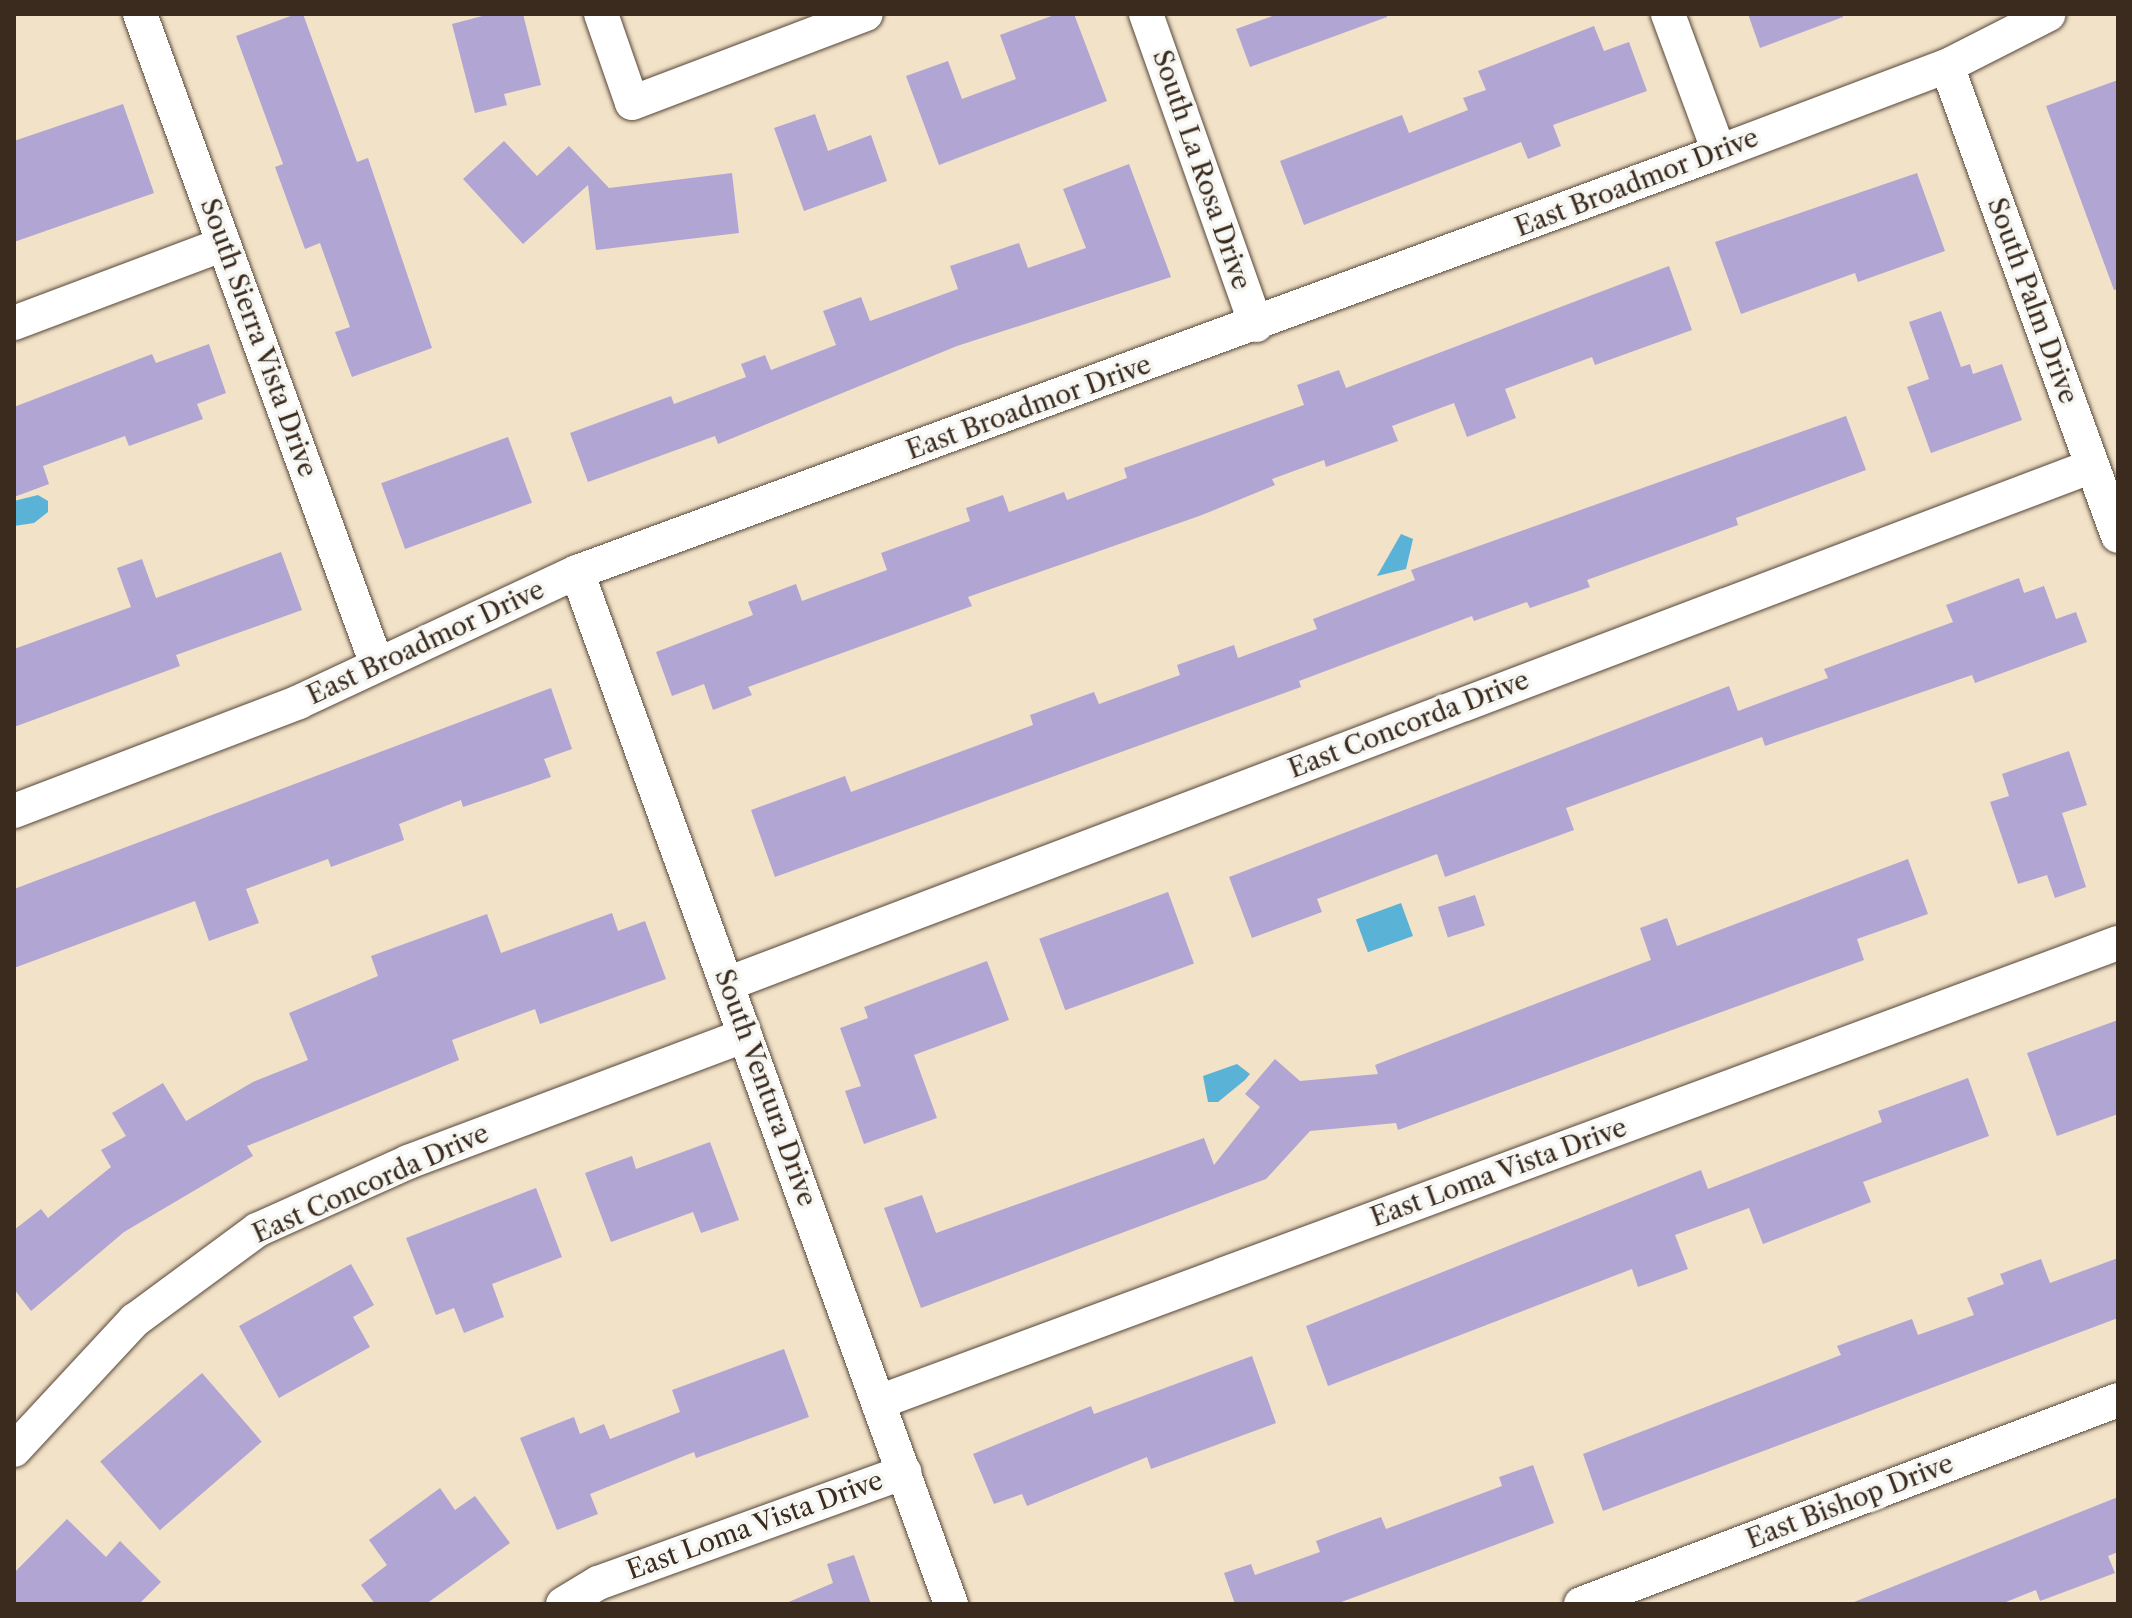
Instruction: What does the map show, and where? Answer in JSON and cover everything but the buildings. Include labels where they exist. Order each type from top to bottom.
[{"type":"street","name":"South Sierra Vista Drive","points":[[140,14],[376,662]]},
{"type":"street","points":[[601,14],[632,103],[866,14]]},
{"type":"street","name":"South La Rosa Drive","points":[[1146,14],[1256,325]]},
{"type":"street","points":[[1668,14],[1719,152]]},
{"type":"street","name":"East Broadmor Drive","points":[[14,811],[299,702],[376,662],[577,572],[1256,325],[1947,66],[2049,14]]},
{"type":"street","name":"South Palm Drive","points":[[1947,66],[2118,536]]},
{"type":"street","points":[[14,323],[224,244]]},
{"type":"street","name":"East Concorda Drive","points":[[727,984],[2092,466]]},
{"type":"street","name":"South Ventura Drive","points":[[577,572],[951,1604]]},
{"type":"street","name":"East Loma Vista Drive","points":[[879,1402],[2118,943]]},
{"type":"street","name":"East Concorda Drive","points":[[14,1450],[135,1320],[257,1230],[408,1162],[745,1035]]},
{"type":"street","name":"East Bishop Drive","points":[[1581,1604],[2118,1400]]},
{"type":"street","name":"East Loma Vista Drive","points":[[563,1604],[598,1583],[904,1472]]},
{"type":"water","points":[[38,495],[48,501],[48,512],[34,523],[14,526],[14,501]]},
{"type":"water","points":[[1401,534],[1413,539],[1406,569],[1377,576]]},
{"type":"water","points":[[1401,903],[1413,936],[1368,952],[1356,919]]},
{"type":"water","points":[[1237,1064],[1250,1074],[1218,1102],[1208,1102],[1203,1076]]}]
